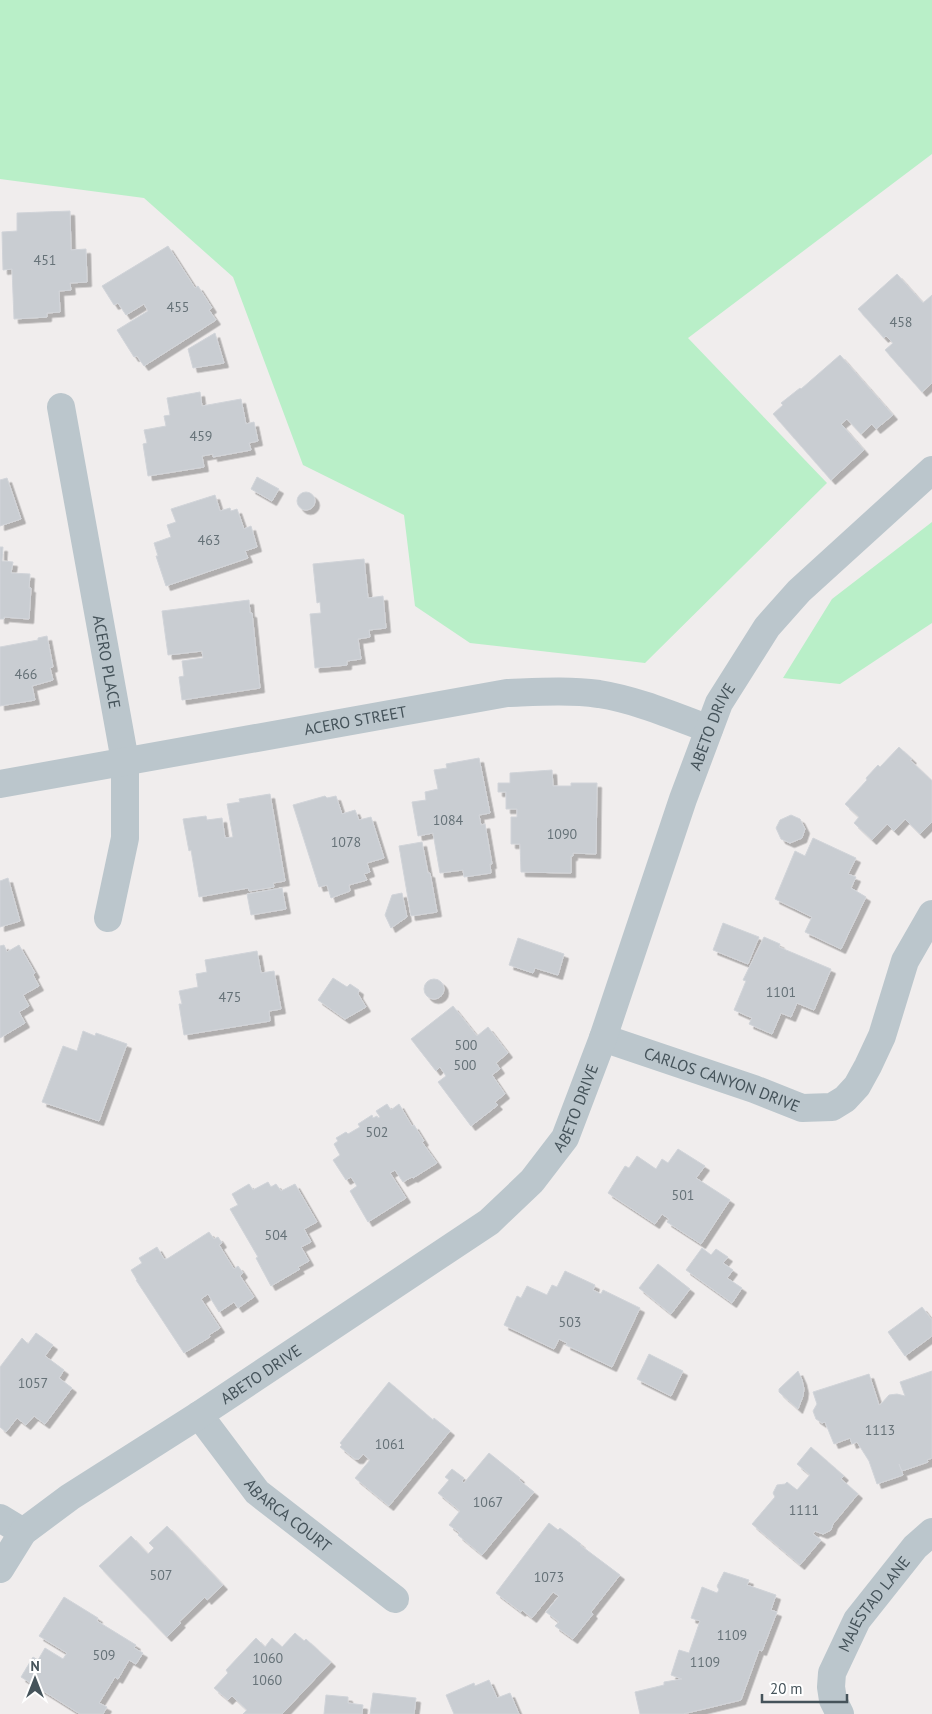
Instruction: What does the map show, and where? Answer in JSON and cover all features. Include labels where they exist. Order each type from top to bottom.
[{"type":"street","name":"ACERO PLACE","points":[[60,407],[125,761],[125,838],[108,918]]},
{"type":"street","name":"ABETO DRIVE","points":[[0,1569],[22,1532],[70,1497],[199,1415],[488,1222],[532,1181],[564,1138],[603,1038],[683,799],[719,703],[767,627],[799,591],[932,470]]},
{"type":"street","name":"ACERO STREET","points":[[0,784],[507,693],[562,691],[600,694],[633,702],[709,729]]},
{"type":"street","name":"CARLOS CANYON DRIVE","points":[[603,1038],[802,1108],[832,1107],[845,1099],[857,1086],[868,1066],[882,1036],[905,961],[932,914]]},
{"type":"street","name":"ABARCA COURT","points":[[199,1415],[256,1492],[396,1599]]},
{"type":"street","points":[[0,1518],[22,1532]]},
{"type":"street","name":"MAJESTAD LANE","points":[[840,1714],[833,1700],[831,1687],[832,1673],[857,1620],[915,1547],[932,1532]]},
{"type":"green space","points":[[0,0],[932,0],[932,154],[688,338],[827,483],[645,663],[470,643],[415,606],[404,515],[303,465],[233,277],[144,198],[0,179]]},
{"type":"green space","points":[[932,522],[932,623],[840,684],[783,678],[832,599]]},
{"type":"building","points":[[70,211],[71,250],[86,249],[87,282],[70,283],[71,290],[59,291],[60,312],[47,313],[47,317],[14,319],[12,269],[3,270],[2,232],[17,231],[17,213]]},
{"type":"building","points":[[168,246],[195,288],[198,286],[212,308],[209,310],[216,320],[144,366],[137,356],[134,357],[117,330],[148,311],[144,304],[126,315],[118,303],[114,305],[102,286]]},
{"type":"building","points":[[897,274],[923,303],[932,295],[932,383],[922,392],[885,350],[893,343],[886,336],[884,338],[858,309]]},
{"type":"building","points":[[215,333],[224,363],[193,368],[188,349]]},
{"type":"building","points":[[840,355],[893,415],[876,429],[872,424],[861,434],[847,419],[841,424],[864,450],[831,480],[773,414],[783,405],[781,403],[801,389]]},
{"type":"building","points":[[200,392],[202,406],[241,399],[246,424],[254,422],[258,441],[249,443],[251,450],[213,457],[213,454],[202,456],[204,467],[148,476],[143,444],[147,443],[144,430],[166,426],[164,416],[170,415],[167,398]]},
{"type":"building","points":[[257,477],[279,489],[272,501],[251,489]]},
{"type":"building","points":[[7,478],[21,519],[0,526],[0,480]]},
{"type":"building","points":[[306,492],[312,495],[315,501],[312,507],[306,510],[300,507],[297,501],[300,495]]},
{"type":"building","points":[[215,495],[220,511],[230,508],[231,511],[237,509],[244,529],[251,526],[257,547],[245,551],[248,558],[166,586],[156,556],[158,556],[154,543],[171,537],[167,525],[176,522],[171,509]]},
{"type":"building","points":[[0,547],[3,547],[2,561],[13,562],[11,573],[30,574],[29,619],[4,617],[4,619],[0,619]]},
{"type":"building","points":[[364,559],[368,598],[383,596],[386,628],[369,630],[370,637],[358,639],[361,659],[347,661],[347,665],[315,668],[310,614],[321,613],[320,602],[317,603],[313,564]]},
{"type":"building","points":[[249,600],[260,688],[182,700],[179,677],[184,676],[182,661],[203,658],[202,651],[168,655],[162,611]]},
{"type":"building","points":[[47,636],[53,667],[50,668],[53,680],[32,686],[35,700],[0,706],[0,647],[38,640],[38,638]]},
{"type":"building","points":[[899,747],[932,781],[932,822],[920,834],[905,819],[894,831],[887,824],[872,840],[854,823],[859,817],[845,804],[878,765],[880,767]]},
{"type":"building","points":[[479,758],[490,813],[479,815],[481,825],[485,824],[492,864],[490,864],[491,873],[464,877],[463,870],[440,873],[433,833],[418,836],[412,802],[426,800],[425,792],[438,789],[434,770],[447,768],[446,764]]},
{"type":"building","points":[[552,770],[553,786],[571,786],[571,783],[597,783],[596,854],[573,853],[573,856],[571,856],[571,873],[521,872],[520,844],[511,844],[511,817],[517,817],[517,809],[506,809],[506,792],[498,792],[498,783],[510,783],[510,773]]},
{"type":"building","points":[[270,794],[285,881],[273,883],[274,887],[249,891],[248,888],[199,897],[191,850],[189,851],[183,819],[206,816],[207,820],[222,818],[225,838],[233,837],[227,804],[240,802],[239,799]]},
{"type":"building","points":[[325,796],[327,798],[336,796],[342,814],[355,810],[359,820],[371,817],[384,858],[367,863],[370,872],[364,874],[367,880],[349,885],[350,891],[331,898],[327,885],[319,887],[293,805]]},
{"type":"building","points":[[791,815],[800,819],[805,829],[802,838],[790,843],[781,839],[776,828],[780,820]]},
{"type":"building","points":[[813,838],[856,858],[848,874],[856,877],[851,888],[866,897],[841,949],[805,932],[812,917],[775,899],[795,851],[805,856]]},
{"type":"building","points":[[422,842],[437,912],[411,916],[399,846]]},
{"type":"building","points":[[8,878],[20,921],[0,927],[0,881]]},
{"type":"building","points":[[282,888],[286,909],[251,915],[247,894]]},
{"type":"building","points":[[402,893],[407,917],[391,928],[385,915],[392,895]]},
{"type":"building","points":[[723,923],[759,937],[748,964],[713,950]]},
{"type":"building","points":[[764,937],[780,944],[779,947],[831,969],[814,1010],[797,1003],[791,1017],[781,1013],[772,1034],[749,1024],[752,1018],[734,1010],[746,981],[743,980]]},
{"type":"building","points":[[518,938],[564,954],[558,975],[535,968],[533,973],[509,965]]},
{"type":"building","points":[[4,945],[7,952],[19,945],[35,973],[33,975],[39,986],[23,995],[29,1006],[19,1012],[25,1023],[0,1038],[0,946]]},
{"type":"building","points":[[257,951],[261,973],[274,971],[281,1009],[269,1011],[270,1021],[184,1035],[179,1004],[182,1004],[179,991],[198,987],[196,974],[207,972],[205,960]]},
{"type":"building","points":[[333,978],[347,987],[350,984],[359,990],[358,994],[366,1007],[345,1019],[318,1000]]},
{"type":"building","points":[[434,979],[441,982],[444,989],[441,996],[434,999],[427,996],[424,989],[427,982]]},
{"type":"building","points":[[453,1006],[477,1036],[488,1027],[508,1053],[496,1063],[500,1069],[492,1075],[505,1094],[495,1102],[498,1105],[471,1126],[438,1082],[446,1076],[440,1067],[436,1071],[411,1039]]},
{"type":"building","points":[[83,1031],[95,1036],[96,1033],[127,1044],[99,1121],[42,1102],[63,1046],[77,1051]]},
{"type":"building","points":[[387,1104],[391,1110],[399,1104],[437,1163],[403,1182],[395,1170],[390,1173],[406,1198],[368,1222],[350,1191],[357,1186],[351,1177],[346,1180],[333,1160],[340,1155],[334,1144],[338,1141],[336,1138],[360,1127],[358,1124],[372,1115],[373,1118],[380,1117],[376,1111]]},
{"type":"building","points":[[678,1149],[705,1166],[696,1178],[730,1200],[701,1244],[667,1222],[669,1219],[662,1214],[655,1224],[608,1193],[625,1166],[629,1168],[637,1156],[656,1169],[662,1159],[668,1163]]},
{"type":"building","points":[[268,1182],[271,1187],[276,1184],[281,1191],[295,1184],[317,1222],[304,1229],[311,1242],[301,1247],[309,1261],[298,1267],[300,1269],[271,1286],[256,1258],[258,1257],[230,1209],[238,1205],[232,1194],[249,1184],[253,1190]]},
{"type":"building","points":[[209,1232],[214,1239],[218,1237],[222,1243],[219,1245],[234,1269],[238,1266],[243,1273],[240,1276],[254,1297],[238,1308],[234,1302],[219,1312],[208,1294],[201,1299],[220,1328],[209,1335],[210,1337],[184,1353],[131,1270],[142,1263],[139,1258],[157,1247],[164,1259],[167,1259]]},
{"type":"building","points":[[702,1248],[711,1255],[716,1249],[728,1257],[723,1263],[733,1270],[727,1278],[742,1288],[732,1303],[686,1270]]},
{"type":"building","points":[[658,1264],[690,1289],[671,1314],[639,1288]]},
{"type":"building","points":[[565,1271],[595,1285],[593,1290],[601,1294],[603,1290],[640,1308],[612,1367],[566,1345],[567,1343],[559,1339],[554,1349],[504,1325],[517,1296],[521,1298],[527,1286],[547,1295],[552,1285],[557,1287]]},
{"type":"building","points":[[922,1307],[932,1320],[932,1336],[905,1356],[888,1332]]},
{"type":"building","points":[[36,1333],[53,1345],[45,1356],[64,1370],[59,1378],[72,1388],[45,1424],[34,1416],[26,1425],[17,1418],[6,1432],[0,1427],[0,1367],[22,1338],[28,1344]]},
{"type":"building","points":[[649,1354],[683,1371],[671,1396],[637,1379]]},
{"type":"building","points":[[798,1371],[804,1389],[798,1409],[779,1392],[779,1389]]},
{"type":"building","points":[[932,1371],[932,1458],[927,1460],[928,1462],[902,1471],[899,1464],[903,1475],[877,1484],[869,1461],[857,1442],[852,1444],[850,1438],[834,1444],[825,1422],[822,1423],[816,1419],[813,1411],[817,1404],[813,1392],[869,1374],[879,1405],[889,1395],[905,1396],[900,1382]]},
{"type":"building","points":[[389,1382],[433,1420],[434,1418],[450,1431],[389,1506],[355,1478],[370,1460],[363,1454],[359,1459],[355,1459],[340,1447],[342,1445],[340,1443]]},
{"type":"building","points":[[811,1447],[844,1476],[841,1479],[858,1494],[833,1524],[831,1530],[823,1534],[815,1531],[813,1534],[821,1540],[800,1565],[752,1524],[775,1497],[773,1493],[777,1485],[787,1482],[797,1490],[810,1475],[797,1464]]},
{"type":"building","points":[[489,1453],[534,1492],[482,1555],[449,1525],[460,1511],[438,1493],[449,1480],[445,1477],[452,1469],[464,1478],[462,1481],[464,1483]]},
{"type":"building","points":[[549,1523],[558,1530],[560,1528],[620,1575],[573,1639],[555,1626],[559,1622],[546,1612],[559,1596],[553,1592],[532,1618],[496,1593]]},
{"type":"building","points":[[167,1526],[223,1585],[207,1600],[205,1597],[179,1622],[181,1623],[167,1637],[99,1566],[131,1536],[148,1554],[154,1548],[149,1543]]},
{"type":"building","points":[[724,1572],[749,1580],[747,1585],[776,1595],[771,1610],[777,1612],[762,1651],[759,1650],[741,1700],[683,1714],[640,1714],[635,1692],[664,1685],[664,1682],[682,1679],[671,1675],[679,1650],[689,1653],[700,1621],[691,1618],[702,1587],[717,1593],[719,1590],[717,1586]]},
{"type":"building","points":[[64,1597],[98,1618],[97,1621],[136,1645],[134,1648],[143,1653],[136,1664],[129,1660],[118,1679],[115,1677],[99,1703],[107,1707],[103,1714],[80,1714],[21,1677],[33,1657],[38,1660],[45,1648],[63,1659],[67,1653],[39,1636]]},
{"type":"building","points":[[295,1633],[304,1641],[306,1639],[331,1662],[282,1714],[243,1714],[247,1710],[232,1696],[228,1700],[214,1688],[228,1673],[226,1670],[256,1638],[265,1647],[272,1638],[282,1647]]},
{"type":"building","points":[[489,1680],[497,1698],[510,1693],[519,1714],[454,1714],[446,1695],[474,1683],[475,1686]]},
{"type":"building","points":[[373,1693],[416,1698],[414,1714],[370,1714]]},
{"type":"building","points":[[326,1695],[348,1697],[348,1703],[363,1705],[362,1714],[324,1714]]}]
